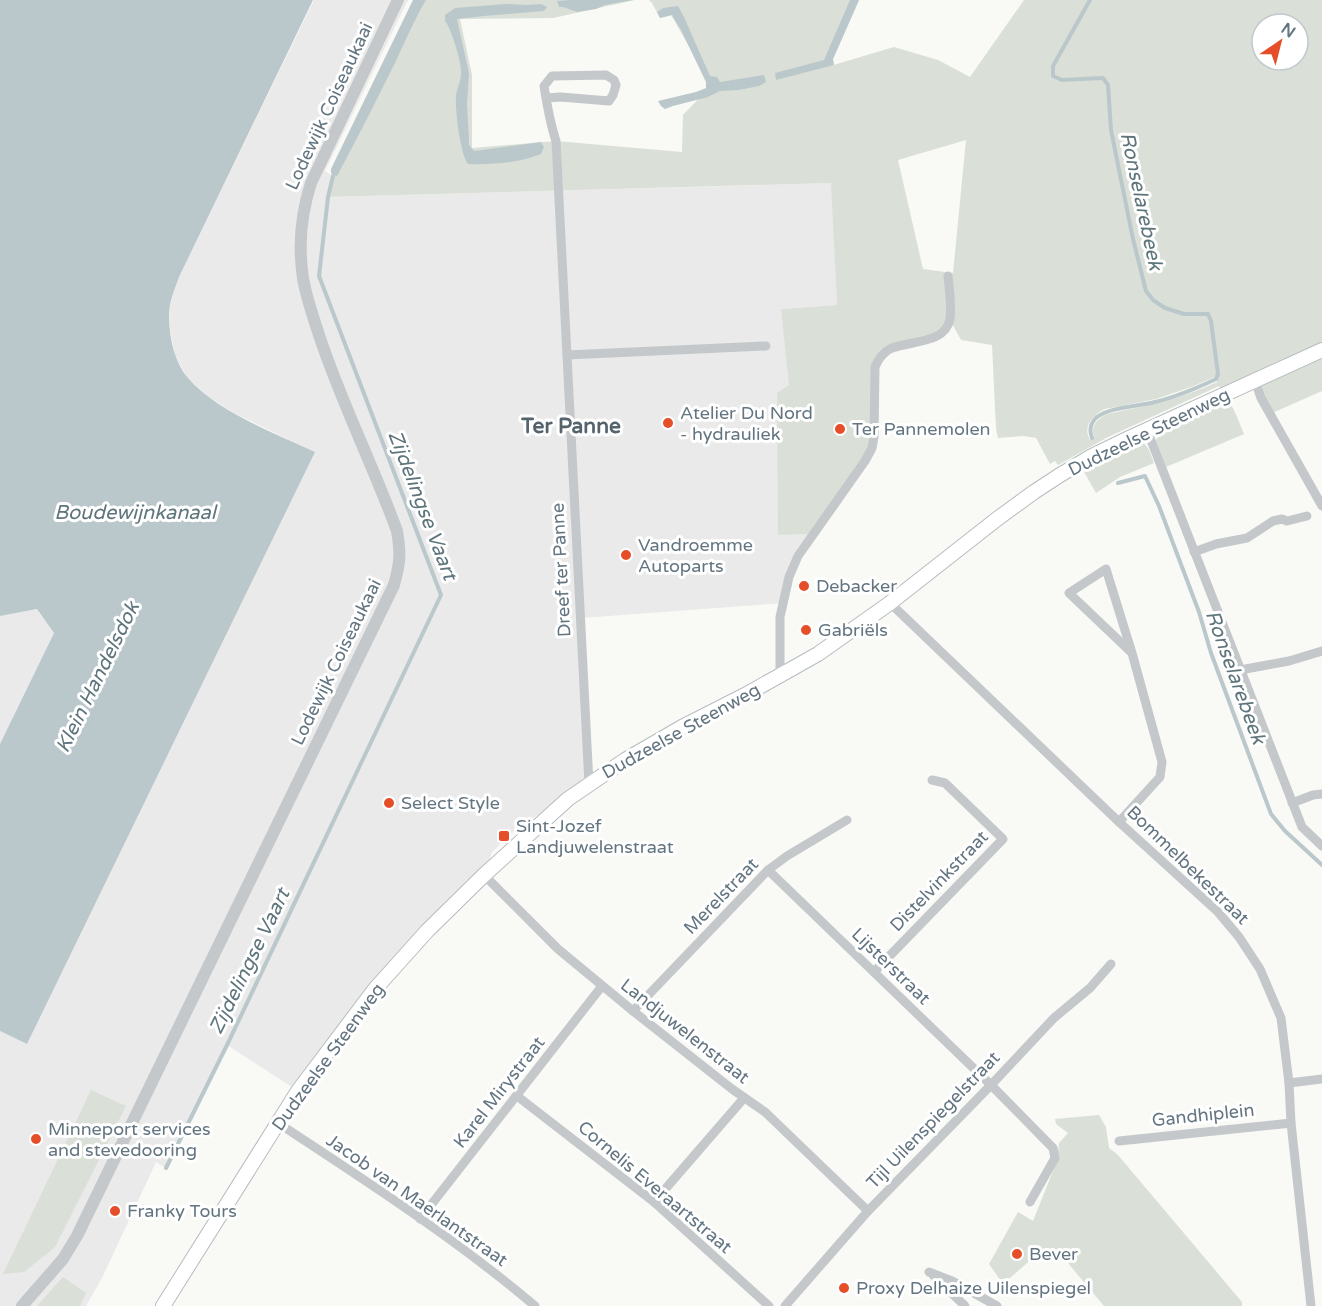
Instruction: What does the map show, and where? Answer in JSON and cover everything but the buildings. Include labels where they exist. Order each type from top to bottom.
[{"type":"main road","name":"Dudzeelse Steenweg","points":[[163,1306],[298,1091],[375,989],[427,931],[484,875],[568,799],[625,760],[818,654],[890,603],[1034,492],[1092,456],[1322,350]]},
{"type":"street","name":"Lodewijk Coiseaukaai","points":[[22,1306],[63,1259],[77,1236],[394,585],[400,551],[397,531],[322,343],[303,280],[300,256],[303,207],[311,183],[398,0]]},
{"type":"street","points":[[606,75],[614,80],[616,85],[609,101],[546,98],[544,86],[552,76],[606,75]]},
{"type":"street","name":"Dreef ter Panne","points":[[546,98],[556,141],[558,165],[589,784]]},
{"type":"street","points":[[780,676],[780,617],[789,577],[798,556],[872,448],[875,367],[888,350],[936,337],[946,330],[950,320],[948,276]]},
{"type":"street","points":[[567,355],[766,346]]},
{"type":"street","points":[[1255,381],[1261,398],[1322,506]]},
{"type":"street","points":[[1147,430],[1302,827],[1322,846]]},
{"type":"street","points":[[1194,552],[1216,544],[1247,538],[1273,521],[1282,519],[1287,521],[1307,516]]},
{"type":"street","points":[[1119,822],[1160,777],[1162,762],[1132,653],[1106,569],[1069,593],[1132,653]]},
{"type":"street","name":"Bommelbekestraat","points":[[890,603],[1119,822],[1218,912],[1239,937],[1260,969],[1281,1018],[1311,1306]]},
{"type":"street","points":[[1240,670],[1289,661],[1322,651]]},
{"type":"street","name":"Distelvinkstraat","points":[[874,972],[1003,839],[945,783],[932,780]]},
{"type":"street","points":[[1292,803],[1322,794]]},
{"type":"street","name":"Merelstraat","points":[[633,1011],[768,870],[847,820]]},
{"type":"street","name":"Lijsterstraat","points":[[768,870],[991,1085]]},
{"type":"street","name":"Landjuwelenstraat","points":[[484,875],[558,949],[633,1011],[765,1112],[868,1211]]},
{"type":"street","name":"Tijl Uilenspiegelstraat","points":[[785,1306],[868,1211],[1054,1018],[1090,988],[1111,964]]},
{"type":"street","name":"Karel Mirystraat","points":[[420,1219],[602,986]]},
{"type":"street","points":[[1289,1083],[1322,1078]]},
{"type":"street","points":[[991,1085],[1053,1148],[1055,1158],[1030,1202]]},
{"type":"street","name":"Cornelis Everaartstraat","points":[[517,1096],[654,1202],[770,1306]]},
{"type":"street","points":[[654,1202],[744,1098]]},
{"type":"street","name":"Jacob van Maerlantstraat","points":[[278,1123],[420,1219],[517,1290],[535,1306]]},
{"type":"street","name":"Gandhiplein","points":[[1119,1141],[1291,1123]]},
{"type":"street","points":[[965,1306],[929,1272],[952,1281],[997,1306]]},
{"type":"shaded area","points":[[314,0],[408,0],[325,171],[333,176],[328,197],[832,183],[837,305],[781,309],[790,385],[778,535],[813,534],[798,556],[783,603],[581,618],[588,775],[540,814],[521,824],[492,852],[484,875],[427,931],[298,1091],[227,1045],[251,991],[166,1168],[156,1162],[103,1276],[86,1306],[0,1306],[0,1031],[27,1044],[315,452],[236,414],[208,397],[187,377],[175,355],[170,330],[170,303],[179,277]]},
{"type":"shaded area","points":[[418,0],[635,0],[553,18],[460,19],[472,75],[472,148],[556,141],[682,152],[683,115],[711,86],[671,15],[660,18],[649,0],[859,0],[830,66],[894,47],[938,60],[970,77],[1024,0],[1322,0],[1322,391],[1270,414],[1255,381],[1224,395],[1219,386],[1108,437],[1058,465],[1055,461],[1050,464],[1036,438],[1023,436],[998,438],[992,345],[961,340],[950,320],[946,330],[902,345],[879,359],[872,448],[813,534],[778,535],[777,393],[789,385],[781,309],[837,305],[831,183],[328,197],[333,176]],"holes":[[[966,140],[953,273],[923,269],[898,160]],[[1217,376],[1217,382],[1190,393],[1107,414],[1096,423],[1093,429],[1094,437],[1090,440],[1088,426],[1096,414],[1105,409],[1156,399]]]},
{"type":"shaded area","points":[[1228,400],[1244,434],[1166,467],[1156,440],[1163,430]]},
{"type":"shaded area","points":[[1136,442],[1145,444],[1154,463],[1120,477],[1096,493],[1083,470]]},
{"type":"shaded area","points":[[37,609],[54,633],[0,744],[0,616]]},
{"type":"shaded area","points":[[91,1090],[126,1106],[55,1247],[24,1272],[3,1274]]},
{"type":"shaded area","points":[[1099,1115],[1106,1127],[1109,1148],[1118,1155],[1242,1302],[1242,1306],[1104,1306],[1067,1262],[1041,1251],[1003,1284],[989,1264],[1018,1212],[1033,1221],[1057,1161],[1059,1143],[1068,1133],[1056,1124],[1055,1119]]},
{"type":"shaded area","points":[[63,1277],[86,1293],[80,1306],[37,1306]]},
{"type":"water","name":"Boudewijnkanaal","points":[[0,0],[313,0],[179,277],[170,304],[169,323],[174,353],[178,362],[188,378],[201,390],[215,402],[247,421],[315,452],[27,1044],[0,1031],[0,744],[54,633],[37,609],[0,616]]},
{"type":"water","points":[[413,0],[426,0],[337,176],[331,173],[331,169]]},
{"type":"water","points":[[633,0],[577,12],[559,7],[557,1]]},
{"type":"water","points":[[850,0],[859,0],[833,59],[834,65],[776,80],[775,73],[824,60]]},
{"type":"water","points":[[541,4],[547,7],[544,11],[457,19],[469,73],[467,104],[469,145],[474,151],[541,142],[544,147],[541,154],[524,160],[496,164],[468,164],[460,141],[456,111],[461,68],[445,15],[455,8]]},
{"type":"water","points":[[678,6],[710,76],[717,77],[720,82],[764,75],[766,82],[759,86],[739,90],[720,91],[708,97],[665,109],[661,106],[658,101],[706,88],[706,82],[672,15],[660,18],[657,12],[663,8]]},
{"type":"waterway","name":"Ronselarebeek","points":[[1090,0],[1053,66],[1053,76],[1062,80],[1103,78],[1108,85],[1111,130],[1146,291],[1153,300],[1165,308],[1184,314],[1208,314],[1211,321],[1218,374],[1216,379],[1179,395],[1117,409],[1097,417],[1090,429],[1092,438]]},
{"type":"waterway","name":"Zijdelingse Vaart","points":[[166,1168],[441,595],[319,276],[328,197],[336,170]]},
{"type":"waterway","name":"Ronselarebeek","points":[[1118,483],[1145,476],[1159,506],[1199,612],[1211,653],[1271,814],[1285,831],[1322,865]]},
{"type":"place","name":"Atelier Du Nord - hydrauliek","points":[[668,423]]},
{"type":"place","name":"Ter Pannemolen","points":[[840,429]]},
{"type":"place","name":"Vandroemme Autoparts","points":[[626,555]]},
{"type":"place","name":"Debacker","points":[[804,586]]},
{"type":"place","name":"Gabriëls","points":[[806,630]]},
{"type":"place","name":"Select Style","points":[[389,803]]},
{"type":"place","name":"Sint-Jozef Landjuwelenstraat","points":[[504,836]]},
{"type":"place","name":"Minneport services and stevedooring","points":[[36,1139]]},
{"type":"place","name":"Franky Tours","points":[[115,1211]]},
{"type":"place","name":"Bever","points":[[1017,1254]]},
{"type":"place","name":"Proxy Delhaize Uilenspiegel","points":[[844,1288]]},
{"type":"district","name":"Ter Panne","points":[[571,426]]},
{"type":"water label","name":"Klein Handelsdok","points":[[97,677]]}]
